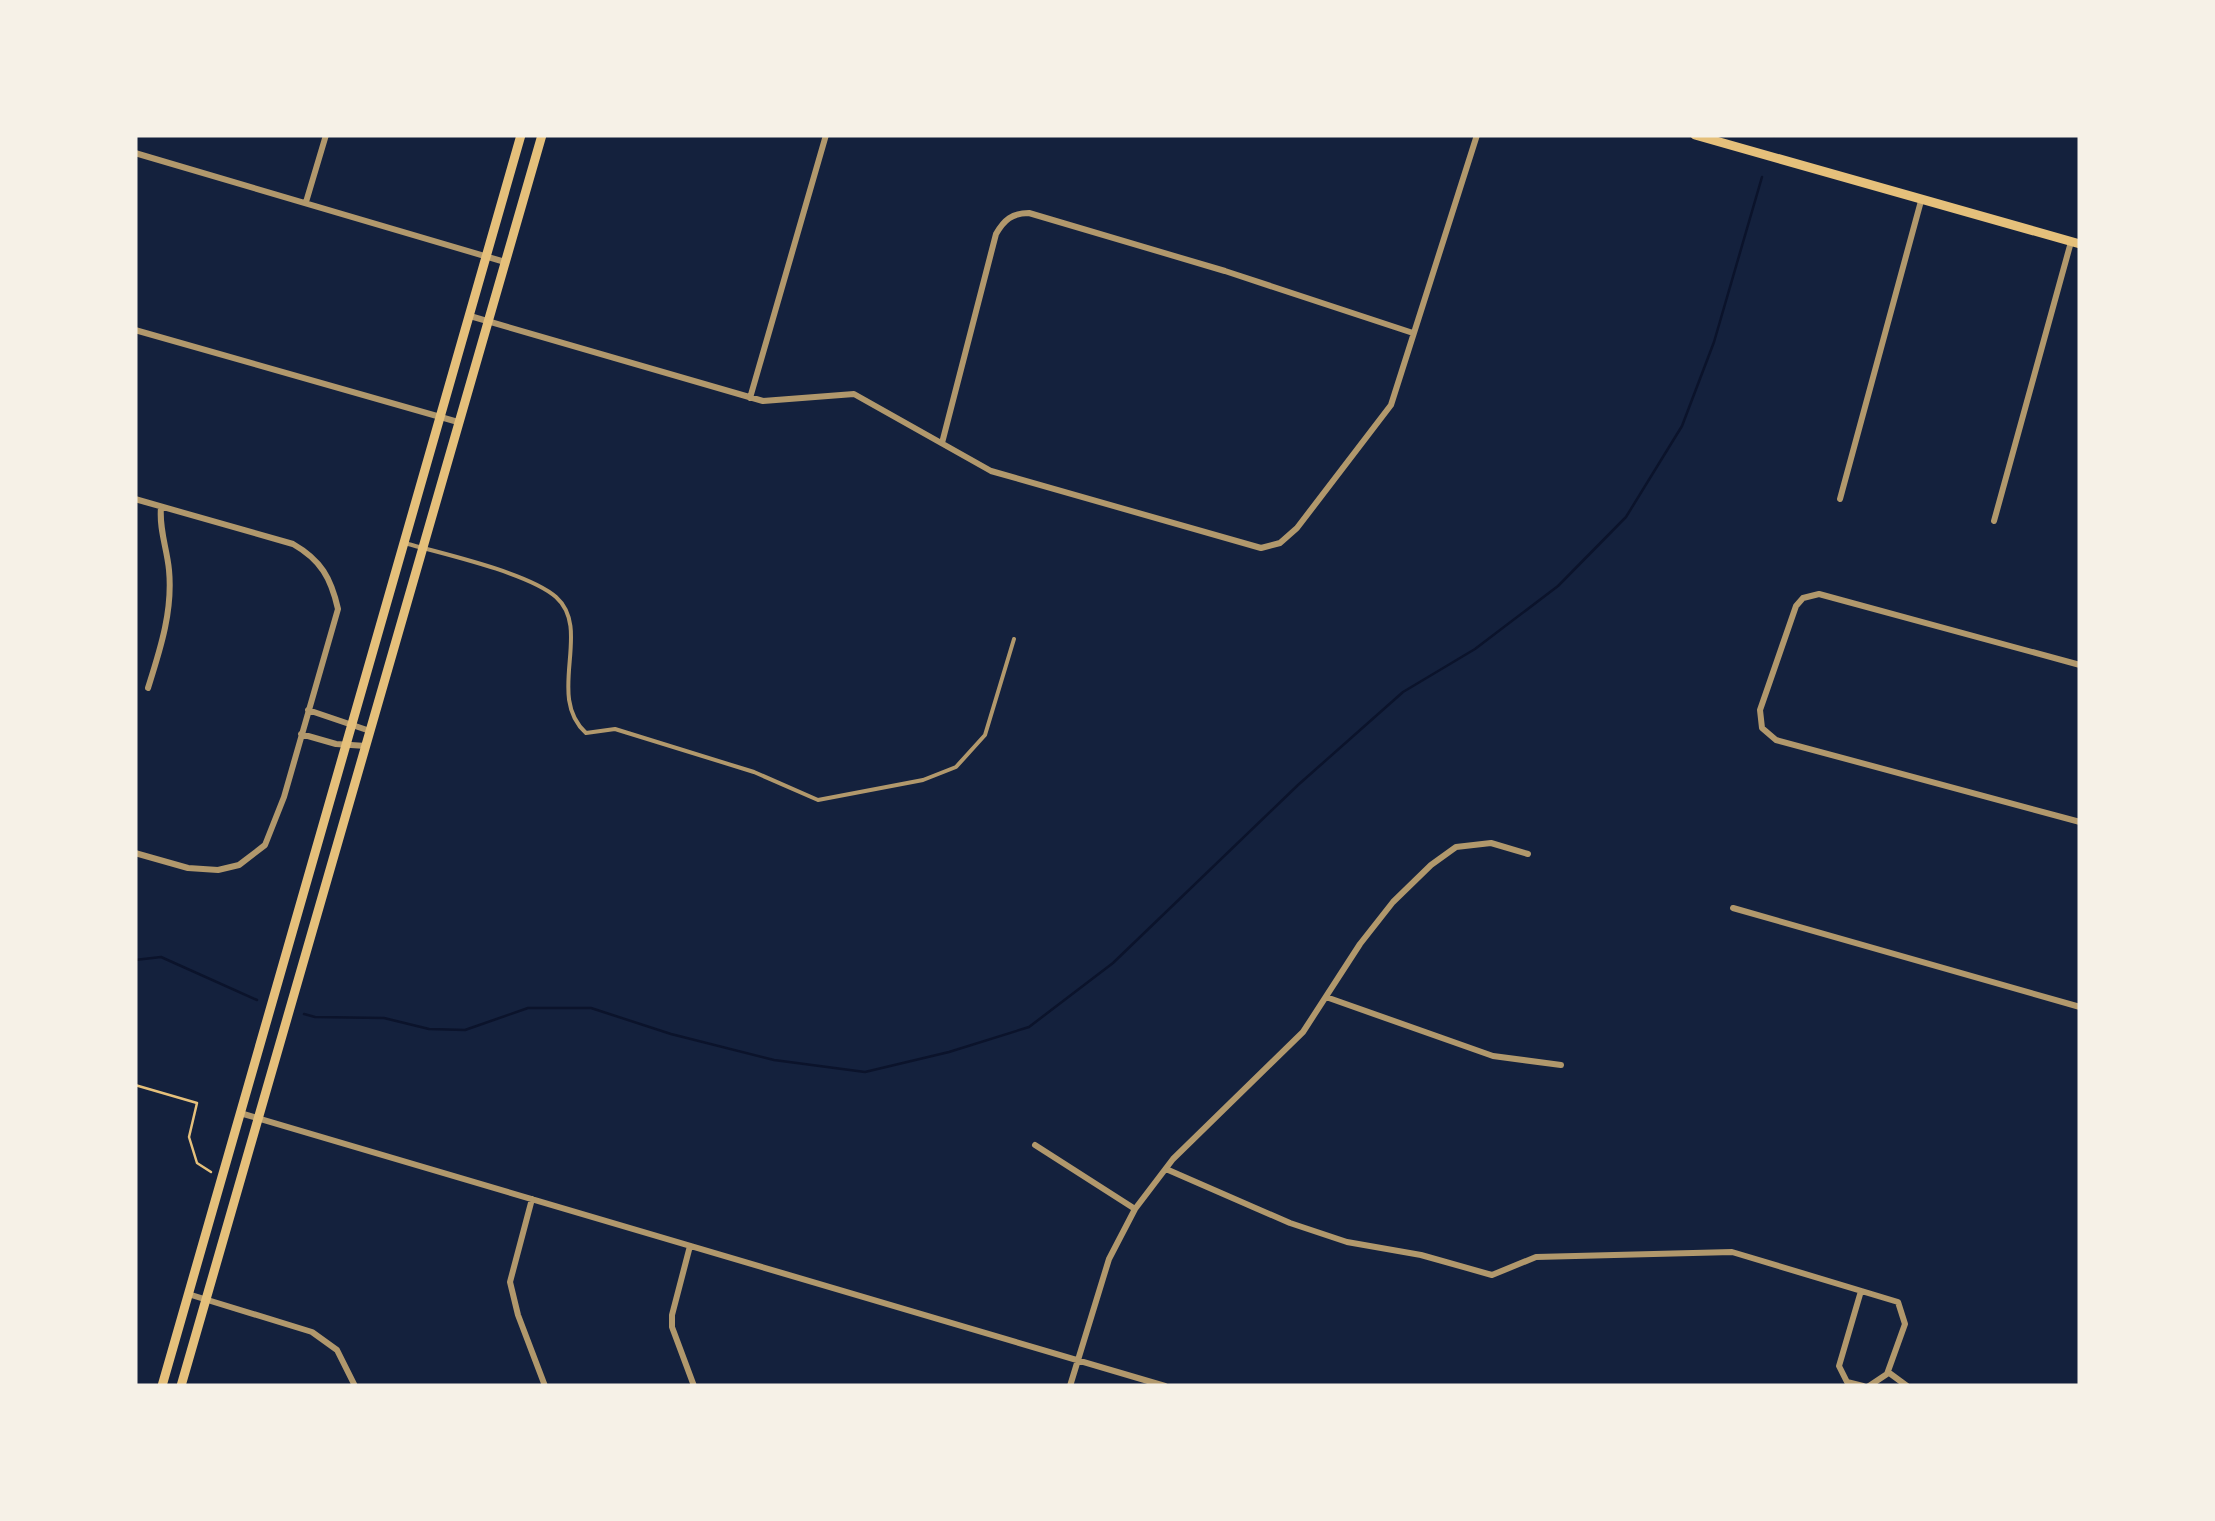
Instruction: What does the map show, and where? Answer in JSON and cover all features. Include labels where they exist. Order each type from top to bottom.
[{"type":"main road","points":[[162,1386],[521,135]]},
{"type":"main road","points":[[181,1386],[542,135]]},
{"type":"main road","points":[[1695,135],[2075,243]]},
{"type":"main road","points":[[294,924],[312,929]]},
{"type":"street","points":[[306,202],[326,135]]},
{"type":"street","points":[[750,398],[826,135]]},
{"type":"street","points":[[470,316],[763,401],[854,394],[991,471],[1261,548],[1280,542],[1297,528],[1391,404],[1476,135]]},
{"type":"street","points":[[135,152],[505,262]]},
{"type":"street","points":[[1840,499],[1920,201]]},
{"type":"street","points":[[942,444],[996,234],[1008,218],[1029,213],[1412,333]]},
{"type":"street","points":[[1994,521],[2075,243]]},
{"type":"street","points":[[135,330],[458,422]]},
{"type":"street","points":[[135,499],[293,544],[311,554],[331,579],[338,609],[265,845],[252,858],[218,870],[188,868],[135,853]]},
{"type":"street","points":[[148,688],[170,604],[161,507]]},
{"type":"street","points":[[2080,665],[1809,594],[1796,606],[1760,710],[1762,728],[1776,740],[2080,822]]},
{"type":"street","points":[[308,710],[370,730]]},
{"type":"street","points":[[301,734],[366,746]]},
{"type":"street","points":[[1070,1386],[1109,1258],[1134,1210],[1166,1169],[1302,1032],[1360,944],[1394,902],[1430,865],[1456,847],[1491,843],[1528,854]]},
{"type":"street","points":[[1733,908],[2080,1008]]},
{"type":"street","points":[[1326,998],[1494,1056],[1561,1065]]},
{"type":"street","points":[[240,1113],[1165,1386]]},
{"type":"street","points":[[1035,1145],[1134,1210]]},
{"type":"street","points":[[1166,1169],[1290,1223],[1347,1242],[1420,1255],[1492,1275],[1536,1257],[1732,1252],[1898,1302],[1905,1324],[1888,1372],[1866,1386],[1847,1382],[1840,1366],[1861,1291]]},
{"type":"street","points":[[532,1199],[510,1282],[545,1386]]},
{"type":"street","points":[[690,1246],[672,1327],[694,1386]]},
{"type":"street","points":[[188,1294],[312,1332],[337,1350],[355,1386]]},
{"type":"street","points":[[1888,1372],[1907,1386]]},
{"type":"lane","points":[[404,543],[513,576],[558,598],[570,625],[568,707],[586,734],[615,729],[754,772],[818,800],[923,780],[956,767],[985,735],[1014,640]]},
{"type":"path","points":[[135,1085],[197,1103],[189,1136],[198,1163],[213,1172]]},
{"type":"waterway","points":[[304,1014],[384,1018],[429,1029],[465,1030],[528,1008],[591,1008],[671,1034],[774,1060],[865,1072],[1029,1027],[1113,963],[1298,785],[1403,692],[1475,649],[1558,586],[1626,517],[1682,426],[1714,342],[1762,177]]},
{"type":"waterway","points":[[135,960],[161,957],[257,1000]]}]
